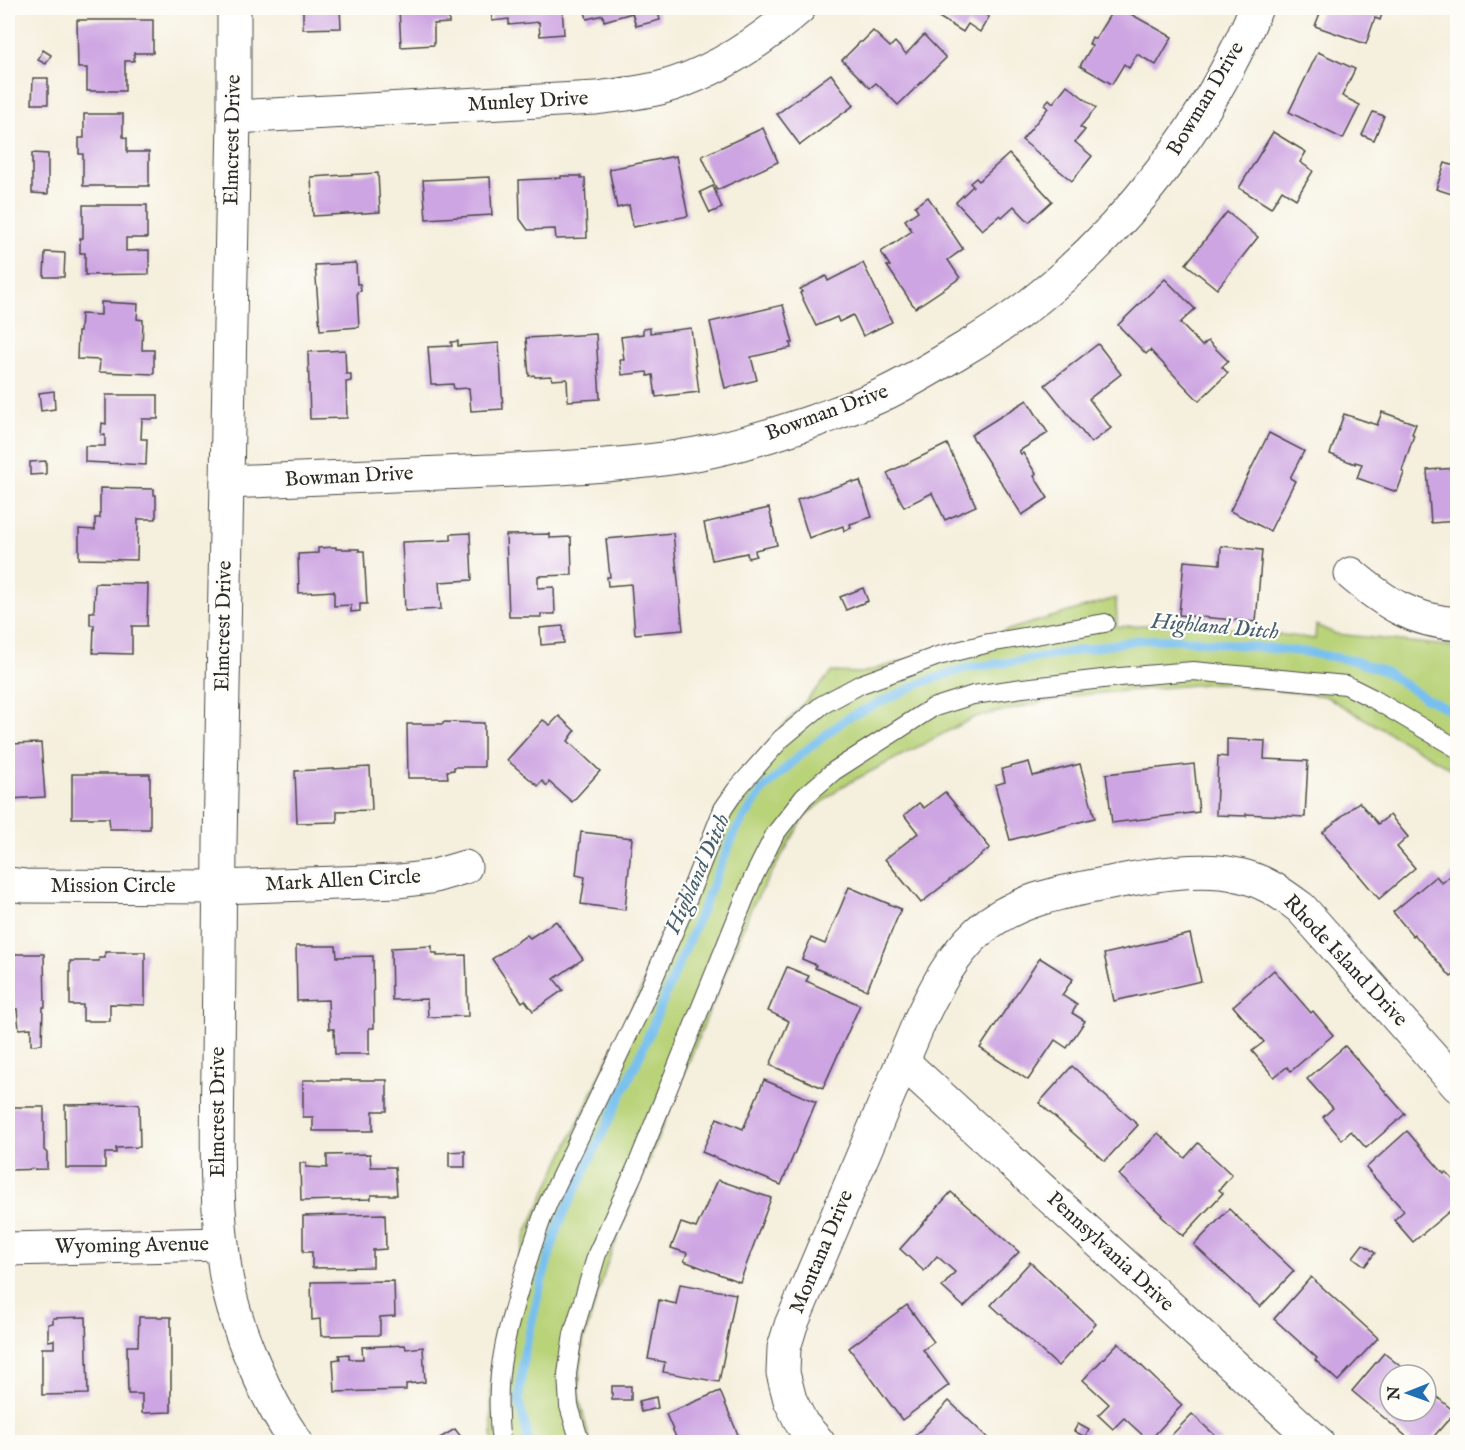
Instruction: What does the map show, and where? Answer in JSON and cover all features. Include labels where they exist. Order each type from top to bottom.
[{"type":"street","name":"Elmcrest Drive","points":[[222,1244],[217,1180],[219,887],[234,117],[234,8]]},
{"type":"street","name":"Munley Drive","points":[[234,117],[596,98],[640,92],[660,88],[726,62],[800,8]]},
{"type":"street","name":"Bowman Drive","points":[[226,482],[586,467],[694,454],[738,445],[791,429],[885,394],[980,339],[1028,306],[1077,264],[1121,219],[1162,171],[1195,123],[1223,77],[1256,8]]},
{"type":"street","points":[[1351,574],[1375,594],[1401,609],[1440,623],[1458,624]]},
{"type":"street","name":"Mark Allen Circle","points":[[219,887],[399,880],[431,877],[465,867]]},
{"type":"street","name":"Rhode Island Drive","points":[[903,1062],[941,977],[960,950],[981,930],[1006,913],[1061,892],[1149,875],[1209,872],[1235,874],[1261,881],[1281,892],[1301,908],[1458,1086]]},
{"type":"street","name":"Mission Circle","points":[[8,884],[219,887]]},
{"type":"street","name":"Montana Drive","points":[[818,1443],[802,1424],[790,1400],[783,1373],[784,1348],[791,1325],[903,1062]]},
{"type":"street","name":"Pennsylvania Drive","points":[[903,1062],[1317,1443]]},
{"type":"street","name":"Wyoming Avenue","points":[[8,1249],[222,1244],[232,1301],[253,1361],[296,1443]]},
{"type":"lane","points":[[502,1443],[498,1403],[500,1368],[509,1322],[537,1230],[640,1010],[682,914],[723,809],[736,790],[790,732],[822,705],[861,684],[938,656],[989,643],[1104,623]]},
{"type":"lane","points":[[580,1443],[569,1406],[567,1374],[573,1334],[597,1254],[640,1157],[753,878],[775,834],[804,797],[834,771],[932,708],[973,695],[1120,677],[1193,671],[1346,685],[1458,749]]},
{"type":"green space","points":[[1116,598],[1117,627],[1182,622],[1315,639],[1316,625],[1336,634],[1457,647],[1457,772],[1325,696],[1217,683],[1078,695],[975,717],[843,786],[805,816],[751,908],[608,1261],[583,1342],[578,1393],[590,1442],[492,1442],[491,1376],[526,1233],[742,772],[832,672],[862,673]]},
{"type":"building","points":[[303,8],[340,8],[341,28],[303,29]]},
{"type":"building","points":[[399,8],[470,8],[470,15],[449,16],[449,23],[434,24],[434,45],[401,47]]},
{"type":"building","points":[[491,8],[562,8],[564,34],[540,36],[539,22],[509,25],[509,19],[492,21]]},
{"type":"building","points":[[584,8],[657,8],[660,20],[636,26],[632,13],[604,21],[603,15],[587,19]]},
{"type":"building","points":[[943,8],[976,8],[989,17],[980,32],[968,24],[963,32],[937,16]]},
{"type":"building","points":[[1114,8],[1120,8],[1172,37],[1156,65],[1137,54],[1129,68],[1124,64],[1112,84],[1080,66],[1092,46],[1089,44],[1092,37],[1095,39]]},
{"type":"building","points":[[1322,8],[1384,8],[1380,20],[1375,18],[1366,44],[1315,26]]},
{"type":"building","points":[[77,20],[153,20],[153,53],[134,53],[134,61],[125,61],[125,91],[87,91],[87,68],[78,68]]},
{"type":"building","points":[[873,31],[890,47],[895,42],[906,54],[924,35],[946,58],[898,105],[876,83],[870,88],[842,60]]},
{"type":"building","points":[[43,50],[51,55],[46,64],[38,60]]},
{"type":"building","points":[[1318,52],[1355,69],[1342,96],[1360,105],[1343,139],[1289,112]]},
{"type":"building","points":[[831,74],[854,105],[800,145],[777,114]]},
{"type":"building","points":[[33,78],[48,78],[48,104],[32,104]]},
{"type":"building","points":[[1067,85],[1096,108],[1080,127],[1085,130],[1075,142],[1092,156],[1072,181],[1022,140],[1048,108],[1044,105],[1049,99],[1053,103]]},
{"type":"building","points":[[1373,112],[1384,116],[1374,140],[1362,135]]},
{"type":"building","points":[[84,114],[123,114],[123,137],[127,138],[127,152],[149,152],[149,186],[83,186],[83,154],[79,154],[79,138],[84,138]]},
{"type":"building","points":[[763,128],[778,162],[717,190],[702,156]]},
{"type":"building","points":[[1273,132],[1306,152],[1300,162],[1313,171],[1296,199],[1282,190],[1271,208],[1239,188]]},
{"type":"building","points":[[32,153],[48,154],[48,194],[32,193]]},
{"type":"building","points":[[1009,154],[1052,201],[1029,222],[1014,206],[982,230],[956,202],[973,186],[970,183],[976,178],[979,181]]},
{"type":"building","points":[[676,156],[688,216],[633,227],[629,205],[617,208],[609,169]]},
{"type":"building","points":[[1445,163],[1458,167],[1458,196],[1436,189]]},
{"type":"building","points":[[378,173],[380,212],[313,216],[311,177]]},
{"type":"building","points":[[561,176],[585,178],[587,238],[556,239],[555,229],[528,230],[520,219],[519,180],[561,178]]},
{"type":"building","points":[[490,177],[492,215],[426,219],[423,180]]},
{"type":"building","points":[[713,186],[722,208],[710,213],[700,192]]},
{"type":"building","points":[[928,197],[963,249],[948,260],[960,278],[915,308],[887,266],[890,266],[881,252],[912,231],[905,220],[918,211],[915,206]]},
{"type":"building","points":[[83,205],[147,205],[147,238],[126,238],[126,251],[149,250],[149,274],[85,275],[85,253],[80,253],[80,238],[83,238]]},
{"type":"building","points":[[1227,212],[1258,237],[1217,289],[1186,264]]},
{"type":"building","points":[[45,252],[65,253],[64,277],[44,277]]},
{"type":"building","points":[[356,263],[357,284],[360,284],[361,291],[357,292],[359,327],[320,330],[315,265]]},
{"type":"building","points":[[863,263],[892,322],[863,336],[853,315],[839,322],[837,317],[816,326],[800,289],[826,276],[828,281]]},
{"type":"building","points":[[1165,279],[1195,309],[1180,323],[1202,346],[1208,341],[1228,361],[1222,367],[1228,373],[1199,401],[1150,350],[1146,354],[1118,325]]},
{"type":"building","points":[[101,302],[138,304],[137,319],[143,320],[142,350],[154,350],[154,374],[99,372],[100,360],[77,359],[81,314],[101,315]]},
{"type":"building","points":[[783,305],[793,343],[790,343],[791,348],[751,357],[757,380],[725,388],[710,322]]},
{"type":"building","points":[[650,328],[650,333],[691,328],[699,392],[656,397],[653,375],[648,376],[647,372],[622,375],[620,360],[624,360],[621,337],[643,334],[643,329]]},
{"type":"building","points":[[596,334],[600,399],[568,401],[567,379],[552,380],[551,376],[529,376],[526,338]]},
{"type":"building","points":[[458,341],[458,346],[499,343],[503,409],[471,411],[469,388],[454,389],[453,384],[431,384],[428,347],[452,346],[451,342]]},
{"type":"building","points":[[1098,344],[1121,374],[1089,399],[1111,428],[1091,443],[1045,385]]},
{"type":"building","points":[[345,350],[346,374],[351,374],[351,381],[346,382],[347,418],[310,419],[308,352]]},
{"type":"building","points":[[54,391],[55,409],[41,411],[39,393]]},
{"type":"building","points":[[106,395],[158,395],[158,419],[142,419],[141,439],[147,439],[146,465],[85,462],[85,446],[105,446],[105,435],[101,435],[102,423],[106,424]]},
{"type":"building","points":[[1027,400],[1048,433],[1019,451],[1023,453],[1036,474],[1034,476],[1048,498],[1022,515],[971,435]]},
{"type":"building","points":[[1382,412],[1416,424],[1397,492],[1357,478],[1362,464],[1355,462],[1355,464],[1330,454],[1344,414],[1377,425]]},
{"type":"building","points":[[1269,433],[1304,451],[1290,478],[1295,481],[1270,531],[1230,511]]},
{"type":"building","points":[[947,444],[976,506],[945,520],[932,493],[904,507],[887,473]]},
{"type":"building","points":[[46,461],[46,474],[30,475],[30,462]]},
{"type":"building","points":[[1458,468],[1458,521],[1431,523],[1427,470]]},
{"type":"building","points":[[853,481],[853,483],[860,481],[872,517],[850,524],[851,528],[844,531],[843,526],[809,538],[797,500]]},
{"type":"building","points":[[100,488],[154,489],[156,519],[138,519],[137,560],[79,559],[79,529],[95,530],[95,518],[100,518]]},
{"type":"building","points":[[769,508],[777,545],[755,550],[756,556],[748,558],[747,553],[712,560],[704,523]]},
{"type":"building","points":[[470,533],[472,580],[439,582],[441,609],[405,611],[402,542],[451,540],[451,534]]},
{"type":"building","points":[[673,533],[683,630],[635,634],[631,584],[608,586],[607,577],[610,577],[606,539]]},
{"type":"building","points":[[550,534],[550,538],[571,537],[572,575],[538,576],[538,588],[554,587],[555,614],[541,614],[541,617],[509,617],[506,535]]},
{"type":"building","points":[[1221,546],[1262,550],[1256,622],[1179,615],[1184,561],[1220,564]]},
{"type":"building","points":[[336,547],[336,549],[364,551],[367,604],[360,604],[360,611],[351,612],[351,605],[334,606],[334,591],[299,593],[298,554],[318,553],[318,548]]},
{"type":"building","points":[[95,583],[148,584],[147,626],[132,626],[132,654],[93,653],[94,625],[90,625],[90,612],[94,612]]},
{"type":"building","points":[[863,588],[868,601],[846,610],[840,597]]},
{"type":"building","points":[[563,626],[564,643],[541,645],[540,628]]},
{"type":"building","points":[[559,716],[575,731],[568,741],[600,771],[572,802],[549,782],[547,786],[542,781],[538,786],[507,760],[543,720],[550,725]]},
{"type":"building","points":[[443,722],[484,723],[484,767],[454,767],[454,770],[447,771],[448,778],[408,778],[407,724],[443,724]]},
{"type":"building","points":[[1227,739],[1265,741],[1264,759],[1308,761],[1305,817],[1216,815],[1218,756],[1227,757]]},
{"type":"building","points":[[41,743],[45,797],[8,799],[8,744]]},
{"type":"building","points":[[1029,762],[1033,776],[1080,764],[1095,818],[1010,840],[995,785],[1005,782],[1002,769]]},
{"type":"building","points":[[1194,764],[1199,812],[1112,823],[1106,774]]},
{"type":"building","points":[[370,767],[372,810],[337,811],[337,822],[297,823],[295,771]]},
{"type":"building","points":[[72,774],[150,774],[150,829],[110,829],[109,818],[72,818]]},
{"type":"building","points":[[945,792],[990,848],[921,903],[885,859],[918,833],[904,815],[919,803],[924,808]]},
{"type":"building","points":[[1359,802],[1378,824],[1390,815],[1408,837],[1397,847],[1415,868],[1379,899],[1323,832]]},
{"type":"building","points":[[581,832],[632,838],[625,910],[581,904],[585,877],[576,875]]},
{"type":"building","points":[[1455,872],[1458,875],[1458,972],[1451,977],[1393,912],[1436,876],[1442,883]]},
{"type":"building","points":[[849,887],[901,909],[867,990],[815,968],[816,965],[802,959],[811,938],[825,944]]},
{"type":"building","points":[[556,921],[583,959],[554,979],[563,990],[533,1011],[525,1000],[522,1002],[492,959],[527,935],[530,938]]},
{"type":"building","points":[[1190,934],[1201,981],[1114,1001],[1104,954]]},
{"type":"building","points":[[296,946],[336,946],[337,957],[373,956],[374,1028],[369,1028],[369,1054],[335,1054],[334,1029],[329,1029],[328,1000],[297,1001]]},
{"type":"building","points":[[432,946],[432,953],[437,953],[437,956],[466,955],[468,1016],[428,1017],[427,999],[392,1000],[391,948]]},
{"type":"building","points":[[105,952],[145,952],[145,1005],[110,1004],[110,1021],[83,1021],[83,1005],[70,1005],[70,961],[99,961],[99,958],[105,958]]},
{"type":"building","points":[[8,954],[44,954],[45,1007],[43,1007],[42,1044],[31,1045],[31,1028],[19,1029],[17,1009],[8,1009]]},
{"type":"building","points":[[1040,958],[1073,979],[1062,995],[1077,1005],[1072,1013],[1085,1021],[1067,1048],[1055,1040],[1028,1080],[980,1048]]},
{"type":"building","points":[[787,967],[809,976],[806,981],[860,1005],[823,1088],[770,1065],[789,1021],[768,1011]]},
{"type":"building","points":[[1274,970],[1333,1035],[1291,1071],[1287,1067],[1274,1077],[1252,1051],[1264,1042],[1233,1006]]},
{"type":"building","points":[[1345,1046],[1405,1114],[1366,1148],[1351,1131],[1342,1140],[1323,1117],[1333,1108],[1307,1079]]},
{"type":"building","points":[[1072,1066],[1138,1125],[1105,1161],[1039,1103]]},
{"type":"building","points":[[303,1080],[387,1080],[387,1111],[373,1111],[373,1131],[313,1131],[313,1117],[303,1117]]},
{"type":"building","points":[[764,1080],[816,1102],[781,1185],[702,1152],[717,1118],[743,1129]]},
{"type":"building","points":[[139,1104],[140,1147],[116,1148],[116,1153],[105,1153],[105,1168],[66,1168],[65,1105]]},
{"type":"building","points":[[8,1107],[44,1107],[44,1150],[47,1153],[47,1169],[8,1170]]},
{"type":"building","points":[[1407,1131],[1444,1174],[1446,1172],[1458,1185],[1458,1204],[1413,1242],[1394,1220],[1404,1211],[1366,1168]]},
{"type":"building","points":[[1158,1133],[1185,1158],[1198,1143],[1232,1175],[1219,1190],[1223,1193],[1183,1236],[1119,1175]]},
{"type":"building","points":[[465,1151],[465,1167],[449,1167],[449,1152]]},
{"type":"building","points":[[370,1154],[371,1167],[395,1167],[397,1195],[371,1195],[371,1199],[301,1201],[300,1163],[306,1163],[306,1167],[327,1168],[327,1155]]},
{"type":"building","points":[[718,1180],[771,1198],[740,1282],[684,1261],[687,1253],[671,1248],[681,1223],[696,1228]]},
{"type":"building","points":[[951,1192],[1019,1252],[964,1307],[942,1287],[955,1272],[937,1256],[924,1271],[900,1249]]},
{"type":"building","points":[[1229,1209],[1294,1271],[1260,1307],[1194,1245]]},
{"type":"building","points":[[385,1214],[386,1249],[373,1250],[373,1267],[312,1268],[312,1252],[303,1252],[303,1216]]},
{"type":"building","points":[[1363,1244],[1375,1253],[1365,1266],[1353,1257]]},
{"type":"building","points":[[1030,1262],[1096,1324],[1058,1366],[991,1305]]},
{"type":"building","points":[[1311,1277],[1378,1338],[1338,1381],[1315,1360],[1317,1358],[1274,1319]]},
{"type":"building","points":[[394,1281],[395,1316],[380,1317],[380,1335],[321,1336],[320,1319],[312,1320],[311,1282]]},
{"type":"building","points":[[680,1284],[736,1294],[719,1382],[663,1372],[665,1362],[648,1359],[659,1300],[676,1304]]},
{"type":"building","points":[[907,1305],[934,1342],[923,1350],[949,1385],[902,1420],[849,1348]]},
{"type":"building","points":[[86,1317],[88,1394],[42,1395],[42,1348],[54,1348],[54,1340],[48,1341],[48,1324],[53,1323],[53,1318]]},
{"type":"building","points":[[139,1317],[171,1317],[171,1412],[142,1413],[142,1394],[128,1394],[127,1346],[138,1346]]},
{"type":"building","points":[[1118,1343],[1182,1405],[1149,1441],[1124,1418],[1113,1429],[1098,1415],[1109,1404],[1083,1380]]},
{"type":"building","points":[[405,1345],[406,1349],[423,1347],[425,1382],[406,1384],[406,1390],[335,1392],[333,1360],[340,1359],[339,1355],[349,1354],[349,1359],[363,1359],[362,1347]]},
{"type":"building","points":[[1384,1353],[1396,1363],[1378,1363],[1378,1413],[1352,1391]]},
{"type":"building","points":[[612,1386],[631,1386],[631,1400],[612,1400]]},
{"type":"building","points":[[720,1391],[741,1442],[678,1442],[666,1414]]},
{"type":"building","points":[[656,1397],[658,1408],[641,1412],[639,1401]]},
{"type":"building","points":[[1438,1398],[1455,1412],[1429,1442],[1413,1442],[1390,1423],[1438,1423]]},
{"type":"building","points":[[949,1401],[992,1442],[909,1442]]},
{"type":"building","points":[[1192,1414],[1222,1442],[1165,1442]]},
{"type":"building","points":[[1078,1424],[1089,1430],[1085,1437],[1074,1431]]},
{"type":"building","points":[[455,1429],[465,1442],[433,1442]]},
{"type":"waterway","name":"Highland Ditch","points":[[529,1442],[519,1400],[524,1354],[542,1280],[559,1224],[637,1062],[736,830],[763,790],[800,755],[847,718],[921,683],[966,668],[1138,640],[1179,639],[1305,652],[1355,661],[1386,672],[1425,698],[1458,714]]}]
